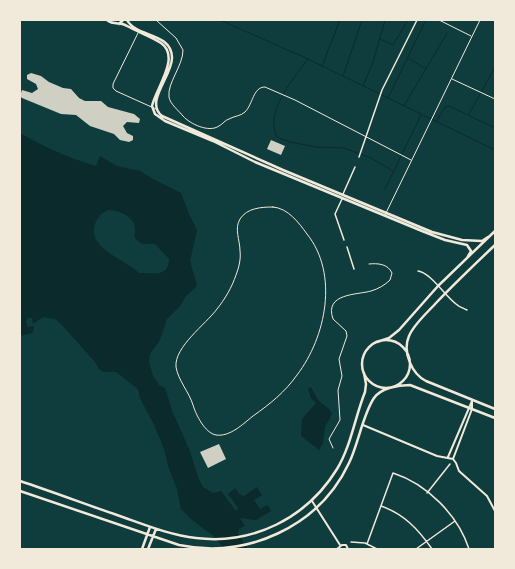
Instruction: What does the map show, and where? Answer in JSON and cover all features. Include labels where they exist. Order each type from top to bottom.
[{"type":"street","points":[[108,20],[112,24],[126,25],[161,43],[166,49],[169,55],[167,66],[152,108],[157,116],[165,121],[220,144],[255,162],[385,214],[455,239],[476,241],[488,237]]},
{"type":"street","points":[[118,24],[124,20]]},
{"type":"street","points":[[127,20],[138,31],[162,40],[168,44],[171,52],[172,60],[156,100],[156,109],[159,114],[270,165],[439,238],[467,245],[471,251],[467,258]]},
{"type":"street","points":[[359,157],[382,90],[417,20]]},
{"type":"street","points":[[343,194],[355,167]]},
{"type":"street","points":[[342,199],[335,214],[344,240]]},
{"type":"street","points":[[20,481],[156,529],[180,536],[207,540],[234,538],[257,534],[286,520],[312,501],[330,479],[343,456],[365,392],[366,384],[363,358],[371,346],[377,342],[389,338],[399,330],[418,307],[495,231]]},
{"type":"street","points":[[20,491],[179,545],[207,548],[231,547],[260,541],[286,530],[317,508],[341,478],[355,449],[374,398],[380,392],[394,387],[404,380],[408,374],[409,359],[407,343],[410,333],[441,298],[495,245]]},
{"type":"street","points":[[347,248],[354,269]]},
{"type":"street","points":[[418,271],[422,271],[456,305],[467,310]]},
{"type":"street","points":[[377,342],[385,340],[397,343],[407,352],[416,373],[423,380],[495,409]]},
{"type":"street","points":[[364,373],[374,385],[381,388],[410,385],[495,418]]},
{"type":"street","points":[[448,457],[472,400]]},
{"type":"street","points":[[453,459],[472,409],[472,400]]},
{"type":"street","points":[[364,425],[437,456],[453,459],[459,471],[487,496],[495,511]]},
{"type":"street","points":[[427,493],[450,464]]},
{"type":"street","points":[[367,544],[393,474],[408,478],[445,508],[464,534],[469,549]]},
{"type":"street","points":[[312,501],[340,545]]},
{"type":"street","points":[[381,506],[395,511],[417,528],[432,549]]},
{"type":"street","points":[[416,549],[455,521]]},
{"type":"street","points":[[142,549],[150,527]]},
{"type":"street","points":[[148,549],[156,529]]},
{"type":"street","points":[[351,542],[367,544],[377,549]]},
{"type":"street","points":[[179,545],[182,549]]},
{"type":"street","points":[[337,549],[340,545]]},
{"type":"street","points":[[340,545],[346,545],[348,549]]},
{"type":"lane","points":[[156,20],[176,38],[183,50],[180,66],[170,89],[170,99],[190,122],[206,128],[219,127],[228,119],[245,112],[258,90],[261,87],[265,87],[296,100],[411,160]]},
{"type":"lane","points":[[439,20],[472,36]]},
{"type":"lane","points":[[385,214],[480,20]]},
{"type":"lane","points":[[138,31],[113,88],[156,109]]},
{"type":"lane","points":[[451,79],[495,99]]},
{"type":"lane","points":[[257,208],[281,208],[292,217],[310,238],[320,258],[325,276],[326,290],[321,326],[304,366],[285,390],[232,432],[220,435],[210,432],[197,414],[177,371],[178,355],[218,308],[236,276],[240,258],[237,228],[240,218],[246,213],[257,208]]},
{"type":"lane","points":[[333,448],[329,439],[340,420],[338,390],[342,376],[339,359],[346,345],[348,333],[333,319],[332,309],[335,303],[342,296],[373,291],[390,280],[392,273],[388,267],[380,264],[369,264]]},
{"type":"water","points":[[20,133],[57,152],[96,166],[100,156],[117,166],[140,171],[181,193],[197,230],[190,261],[197,285],[167,319],[160,340],[150,354],[149,362],[153,376],[159,385],[165,388],[173,413],[190,451],[198,477],[203,487],[213,493],[221,491],[236,511],[238,508],[228,494],[235,488],[240,495],[244,496],[257,487],[262,495],[254,500],[260,509],[268,505],[271,511],[256,520],[240,518],[245,526],[239,529],[238,533],[248,549],[224,549],[215,537],[192,520],[181,509],[177,489],[169,469],[164,449],[140,398],[138,389],[116,372],[103,372],[99,369],[95,362],[55,319],[43,317],[33,324],[32,318],[28,318],[26,321],[27,327],[34,326],[33,333],[20,336]],"holes":[[[108,210],[125,214],[132,220],[137,240],[143,244],[155,244],[169,259],[166,269],[158,273],[139,273],[102,247],[96,240],[94,232],[95,224],[102,214]]]},
{"type":"water","points":[[311,387],[318,400],[329,409],[332,414],[325,427],[323,443],[319,450],[301,436],[302,419],[316,403],[311,398],[308,389]]},
{"type":"building","points":[[31,73],[41,76],[49,82],[63,88],[71,89],[79,98],[85,101],[101,101],[108,107],[134,114],[140,119],[139,123],[127,122],[123,126],[127,133],[133,136],[133,140],[129,142],[120,140],[114,134],[90,126],[76,115],[61,114],[22,98],[20,96],[22,90],[32,93],[38,89],[36,84],[27,79],[27,75]]},
{"type":"building","points":[[271,140],[285,146],[281,155],[267,149]]},
{"type":"building","points":[[219,444],[226,459],[208,468],[200,452]]},
{"type":"waterway","points":[[220,20],[308,59],[495,150]]},
{"type":"waterway","points":[[322,66],[340,20]]},
{"type":"waterway","points":[[343,76],[362,20]]},
{"type":"waterway","points":[[363,86],[373,62],[385,20]]},
{"type":"waterway","points":[[380,39],[393,45],[408,20]]},
{"type":"waterway","points":[[388,98],[426,20]]},
{"type":"waterway","points":[[404,106],[447,33]]},
{"type":"waterway","points":[[408,58],[426,69]]},
{"type":"waterway","points":[[308,59],[289,85],[277,106],[274,117],[274,127],[277,137],[290,142],[316,147],[344,148],[371,158],[393,171]]},
{"type":"waterway","points":[[469,114],[495,67]]},
{"type":"waterway","points":[[436,122],[445,107],[449,106],[495,128]]},
{"type":"waterway","points":[[385,189],[421,115]]}]
